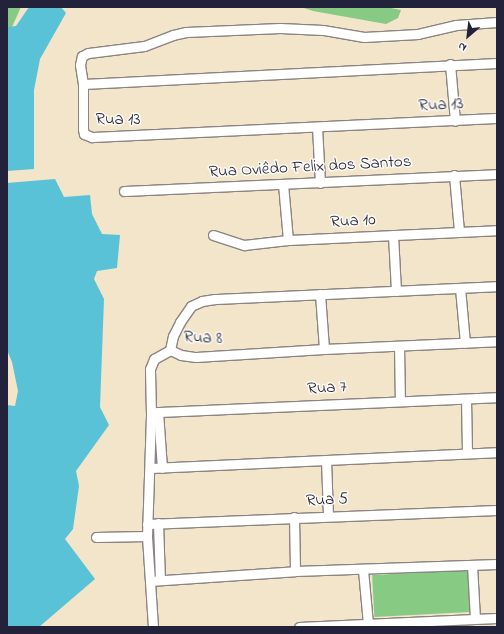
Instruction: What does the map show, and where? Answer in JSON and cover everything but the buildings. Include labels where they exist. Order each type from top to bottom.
[{"type":"street","points":[[497,22],[456,25],[418,34],[364,37],[323,30],[280,28],[186,32],[173,35],[144,46],[85,54],[82,56],[80,62],[83,84],[450,64],[497,63]]},
{"type":"street","points":[[450,64],[455,120]]},
{"type":"street","name":"Rua 13","points":[[83,84],[83,129],[84,134],[92,137],[497,118]]},
{"type":"street","points":[[317,127],[320,183]]},
{"type":"street","name":"Rua Oviêdo Felix dos Santos","points":[[124,191],[497,174]]},
{"type":"street","points":[[454,176],[459,231]]},
{"type":"street","points":[[283,184],[288,240]]},
{"type":"street","name":"Rua 10","points":[[213,235],[244,245],[288,240],[497,230]]},
{"type":"street","points":[[393,235],[396,291]]},
{"type":"street","name":"Rua 8","points":[[497,286],[215,299],[198,302],[189,308],[180,322],[173,336],[170,350],[181,355],[196,357],[324,349],[497,342]]},
{"type":"street","points":[[460,288],[465,343]]},
{"type":"street","points":[[320,294],[324,349]]},
{"type":"street","points":[[399,346],[400,401]]},
{"type":"street","points":[[162,468],[150,369],[152,362],[158,356],[170,350]]},
{"type":"street","name":"Rua 7","points":[[155,413],[400,401],[497,398]]},
{"type":"street","points":[[466,399],[467,453]]},
{"type":"street","points":[[153,627],[147,524],[155,413]]},
{"type":"street","points":[[150,468],[497,452]]},
{"type":"street","points":[[326,460],[328,515]]},
{"type":"street","name":"Rua 5","points":[[147,524],[328,515],[497,510]]},
{"type":"street","points":[[294,517],[295,571]]},
{"type":"street","points":[[158,524],[160,580]]},
{"type":"street","points":[[96,537],[147,536]]},
{"type":"street","points":[[150,581],[295,571],[363,570],[497,564]]},
{"type":"street","points":[[472,565],[475,618]]},
{"type":"street","points":[[363,570],[368,624]]},
{"type":"street","points":[[299,627],[368,624],[412,625],[475,618],[497,618]]},
{"type":"green space","points":[[7,7],[21,7],[7,38]]},
{"type":"green space","points":[[301,7],[386,7],[401,10],[398,18],[386,24],[313,11]]},
{"type":"green space","points":[[468,570],[470,612],[374,617],[372,575]]},
{"type":"water","points":[[29,7],[61,7],[66,13],[40,59],[34,90],[34,169],[7,171],[7,30],[8,27],[16,26]]},
{"type":"water","points":[[55,179],[64,197],[90,195],[92,214],[102,234],[120,235],[117,268],[97,271],[94,279],[104,299],[100,407],[109,425],[76,471],[79,486],[73,529],[65,539],[95,579],[39,627],[7,627],[7,405],[15,406],[18,391],[12,362],[7,350],[7,183]]}]
